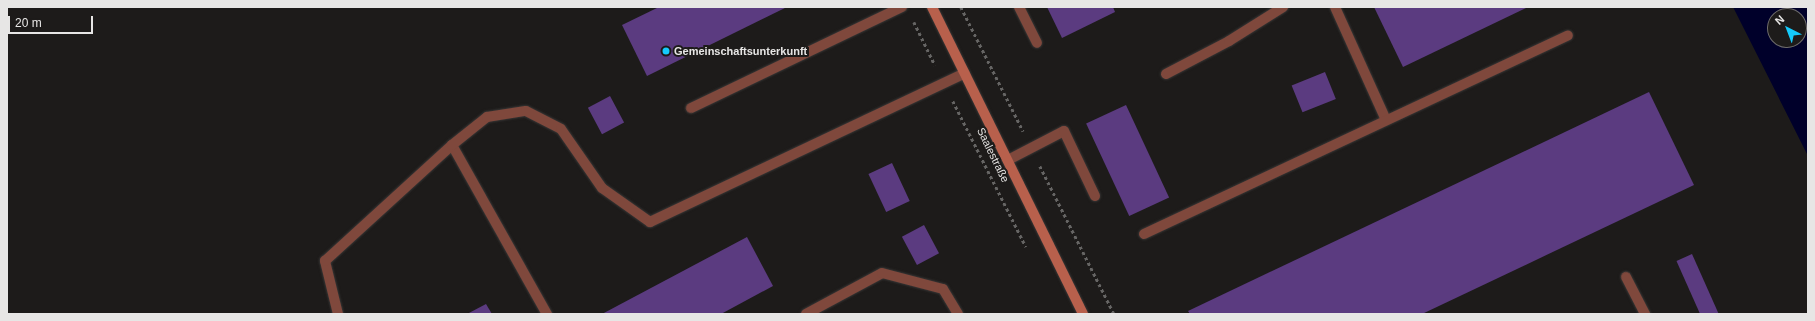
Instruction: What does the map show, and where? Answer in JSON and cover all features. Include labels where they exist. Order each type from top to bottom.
[{"type":"main road","name":"Saalestraße","points":[[932,7],[1083,314]]},
{"type":"lane","points":[[691,108],[902,7]]},
{"type":"lane","points":[[1019,7],[1037,43]]},
{"type":"lane","points":[[1166,74],[1229,40],[1283,7]]},
{"type":"lane","points":[[1335,7],[1386,120]]},
{"type":"lane","points":[[1144,234],[1568,36]]},
{"type":"lane","points":[[338,314],[325,261],[452,145],[487,117],[526,112],[561,129],[602,188],[650,222],[965,73]]},
{"type":"lane","points":[[1008,160],[1064,131],[1095,196]]},
{"type":"lane","points":[[452,145],[547,314]]},
{"type":"lane","points":[[806,314],[882,273],[943,289],[958,314]]},
{"type":"lane","points":[[1626,277],[1645,314]]},
{"type":"path","name":"Saalestraße","points":[[913,21],[1028,251]]},
{"type":"water","points":[[1733,7],[1808,7],[1808,156]]},
{"type":"building","name":"Gemeinschaftsunterkunft","points":[[659,7],[787,7],[647,76],[622,25]]},
{"type":"building","points":[[1047,7],[1113,7],[1115,12],[1062,38]]},
{"type":"building","points":[[1374,7],[1528,7],[1403,67]]},
{"type":"building","points":[[1325,72],[1336,99],[1302,112],[1292,85]]},
{"type":"building","points":[[1649,92],[1694,185],[1422,314],[1190,314],[1188,311]]},
{"type":"building","points":[[610,96],[624,122],[602,134],[588,108]]},
{"type":"building","points":[[1126,105],[1169,197],[1129,216],[1086,124]]},
{"type":"building","points":[[892,163],[910,201],[886,212],[868,174]]},
{"type":"building","points":[[924,225],[939,253],[917,265],[902,237]]},
{"type":"building","points":[[747,237],[773,286],[721,314],[602,314]]},
{"type":"building","points":[[1692,254],[1719,314],[1700,314],[1676,261]]},
{"type":"building","points":[[486,304],[492,314],[467,314]]},
{"type":"place","name":"Gemeinschaftsunterkunft","points":[[666,51]]}]
